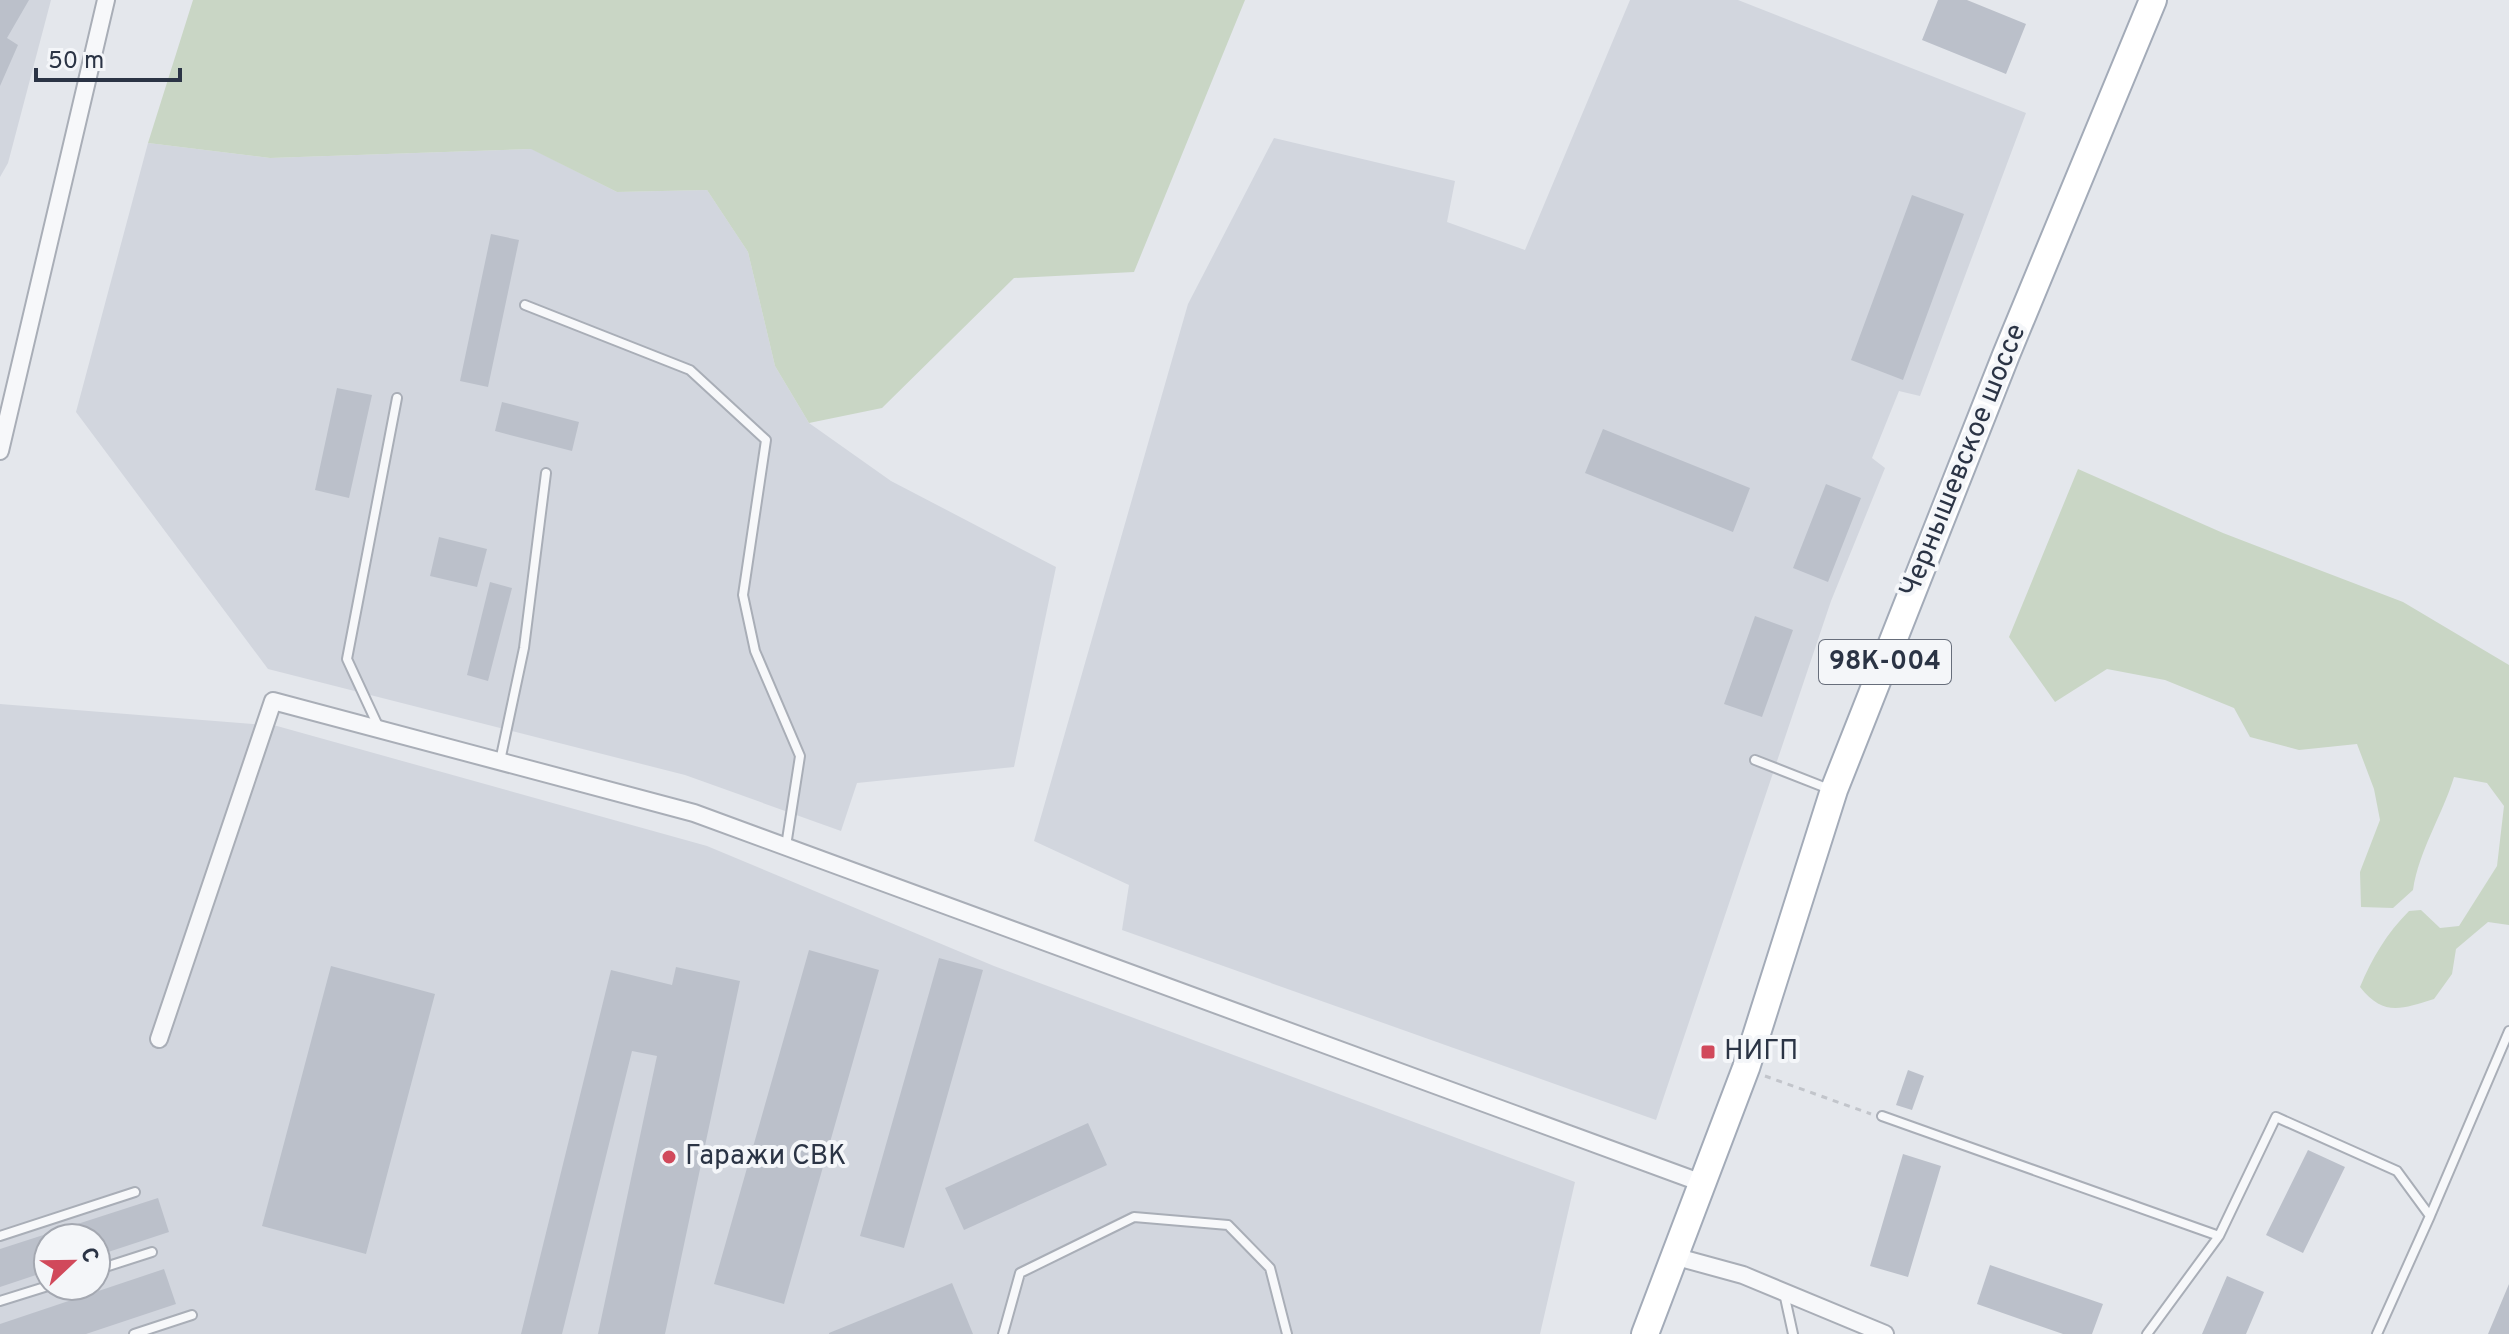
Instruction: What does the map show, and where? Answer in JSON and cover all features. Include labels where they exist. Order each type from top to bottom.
[{"type":"main road","name":"Чернышевское шоссе","points":[[1645,1334],[1677,1257],[1746,1068],[1834,790],[2006,355],[2153,0]]},
{"type":"street","points":[[0,451],[106,0]]},
{"type":"street","points":[[159,1039],[273,701],[694,813],[1702,1183]]},
{"type":"street","points":[[1677,1257],[1743,1275],[1885,1334]]},
{"type":"lane","points":[[525,305],[690,370],[766,440],[743,595],[755,651],[800,756],[786,847]]},
{"type":"lane","points":[[379,729],[347,659],[397,398]]},
{"type":"lane","points":[[500,761],[524,648],[546,473]]},
{"type":"lane","points":[[1755,760],[1834,790]]},
{"type":"lane","points":[[2377,1334],[2509,1031]]},
{"type":"lane","points":[[1882,1116],[2219,1236]]},
{"type":"lane","points":[[2147,1334],[2219,1236],[2276,1117],[2397,1171],[2430,1216]]},
{"type":"lane","points":[[0,1236],[135,1192]]},
{"type":"lane","points":[[1003,1334],[1020,1273],[1134,1217],[1228,1225],[1270,1268],[1287,1334]]},
{"type":"lane","points":[[112,1265],[152,1252]]},
{"type":"lane","points":[[0,1301],[32,1291]]},
{"type":"lane","points":[[1784,1292],[1793,1334]]},
{"type":"lane","points":[[134,1334],[192,1315]]},
{"type":"path","points":[[1791,1087],[1855,1110]]},
{"type":"shaded area","points":[[0,0],[51,0],[8,163],[0,177]]},
{"type":"shaded area","points":[[1630,0],[1738,0],[2026,113],[1920,396],[1899,391],[1872,458],[1885,468],[1831,601],[1656,1120],[1122,930],[1129,885],[1034,841],[1188,304],[1274,138],[1455,181],[1447,222],[1525,250]]},
{"type":"shaded area","points":[[148,143],[270,158],[532,149],[617,192],[707,190],[748,252],[775,366],[809,423],[891,481],[1056,567],[1014,767],[857,783],[841,831],[685,775],[268,669],[76,412]]},
{"type":"shaded area","points":[[0,704],[277,726],[707,846],[994,966],[1575,1182],[1540,1334],[0,1334]]},
{"type":"green space","points":[[193,0],[1245,0],[1134,272],[1014,278],[882,408],[809,423],[775,366],[748,252],[707,190],[617,192],[531,149],[270,158],[148,143]]},
{"type":"green space","points":[[2078,469],[2223,533],[2403,602],[2509,665],[2509,925],[2488,922],[2456,949],[2452,974],[2434,999],[2402,1008],[2385,1007],[2360,987],[2381,946],[2409,911],[2421,910],[2440,928],[2459,926],[2497,866],[2504,806],[2487,783],[2454,777],[2420,861],[2413,890],[2393,908],[2361,907],[2360,872],[2380,820],[2374,789],[2357,744],[2299,750],[2250,737],[2234,708],[2165,680],[2107,669],[2055,702],[2009,637]]},
{"type":"building","points":[[0,0],[29,0],[7,38],[18,45],[0,86]]},
{"type":"building","points":[[1938,0],[1967,0],[2026,24],[2006,74],[1922,40]]},
{"type":"building","points":[[1912,195],[1964,214],[1903,380],[1851,360]]},
{"type":"building","points":[[491,234],[519,240],[488,387],[460,381]]},
{"type":"building","points":[[337,388],[372,395],[349,498],[315,490]]},
{"type":"building","points":[[502,402],[579,422],[572,451],[495,431]]},
{"type":"building","points":[[1603,429],[1750,488],[1733,532],[1585,473]]},
{"type":"building","points":[[1826,484],[1861,498],[1828,582],[1793,568]]},
{"type":"building","points":[[439,537],[487,549],[477,587],[430,576]]},
{"type":"building","points":[[490,582],[512,588],[488,681],[467,675]]},
{"type":"building","points":[[1755,616],[1793,630],[1762,717],[1724,704]]},
{"type":"building","points":[[809,950],[879,970],[784,1304],[714,1284]]},
{"type":"building","points":[[939,958],[983,970],[904,1248],[860,1236]]},
{"type":"building","points":[[331,966],[435,994],[366,1254],[262,1226]]},
{"type":"building","points":[[676,967],[740,981],[665,1334],[598,1334],[657,1056],[632,1051],[562,1334],[521,1334],[611,970],[672,985]]},
{"type":"building","points":[[1908,1070],[1924,1076],[1912,1110],[1896,1105]]},
{"type":"building","points":[[1088,1123],[1107,1165],[964,1230],[945,1188]]},
{"type":"building","points":[[2308,1150],[2345,1167],[2303,1253],[2266,1235]]},
{"type":"building","points":[[1903,1154],[1941,1166],[1908,1277],[1870,1266]]},
{"type":"building","points":[[158,1198],[169,1232],[112,1251],[112,1222],[84,1222]]},
{"type":"building","points":[[32,1239],[32,1276],[0,1287],[0,1249]]},
{"type":"building","points":[[1990,1265],[2103,1304],[2092,1334],[2063,1334],[1977,1304]]},
{"type":"building","points":[[164,1269],[176,1304],[86,1334],[0,1334],[0,1324],[66,1302],[112,1302],[112,1286]]},
{"type":"building","points":[[2227,1276],[2264,1292],[2246,1334],[2202,1334]]},
{"type":"building","points":[[952,1283],[973,1334],[829,1334],[829,1333]]},
{"type":"building","points":[[2509,1284],[2509,1334],[2488,1334]]},
{"type":"place","name":"НИГП","points":[[1708,1052]]},
{"type":"place","name":"Гаражи СВК","points":[[669,1157]]}]
